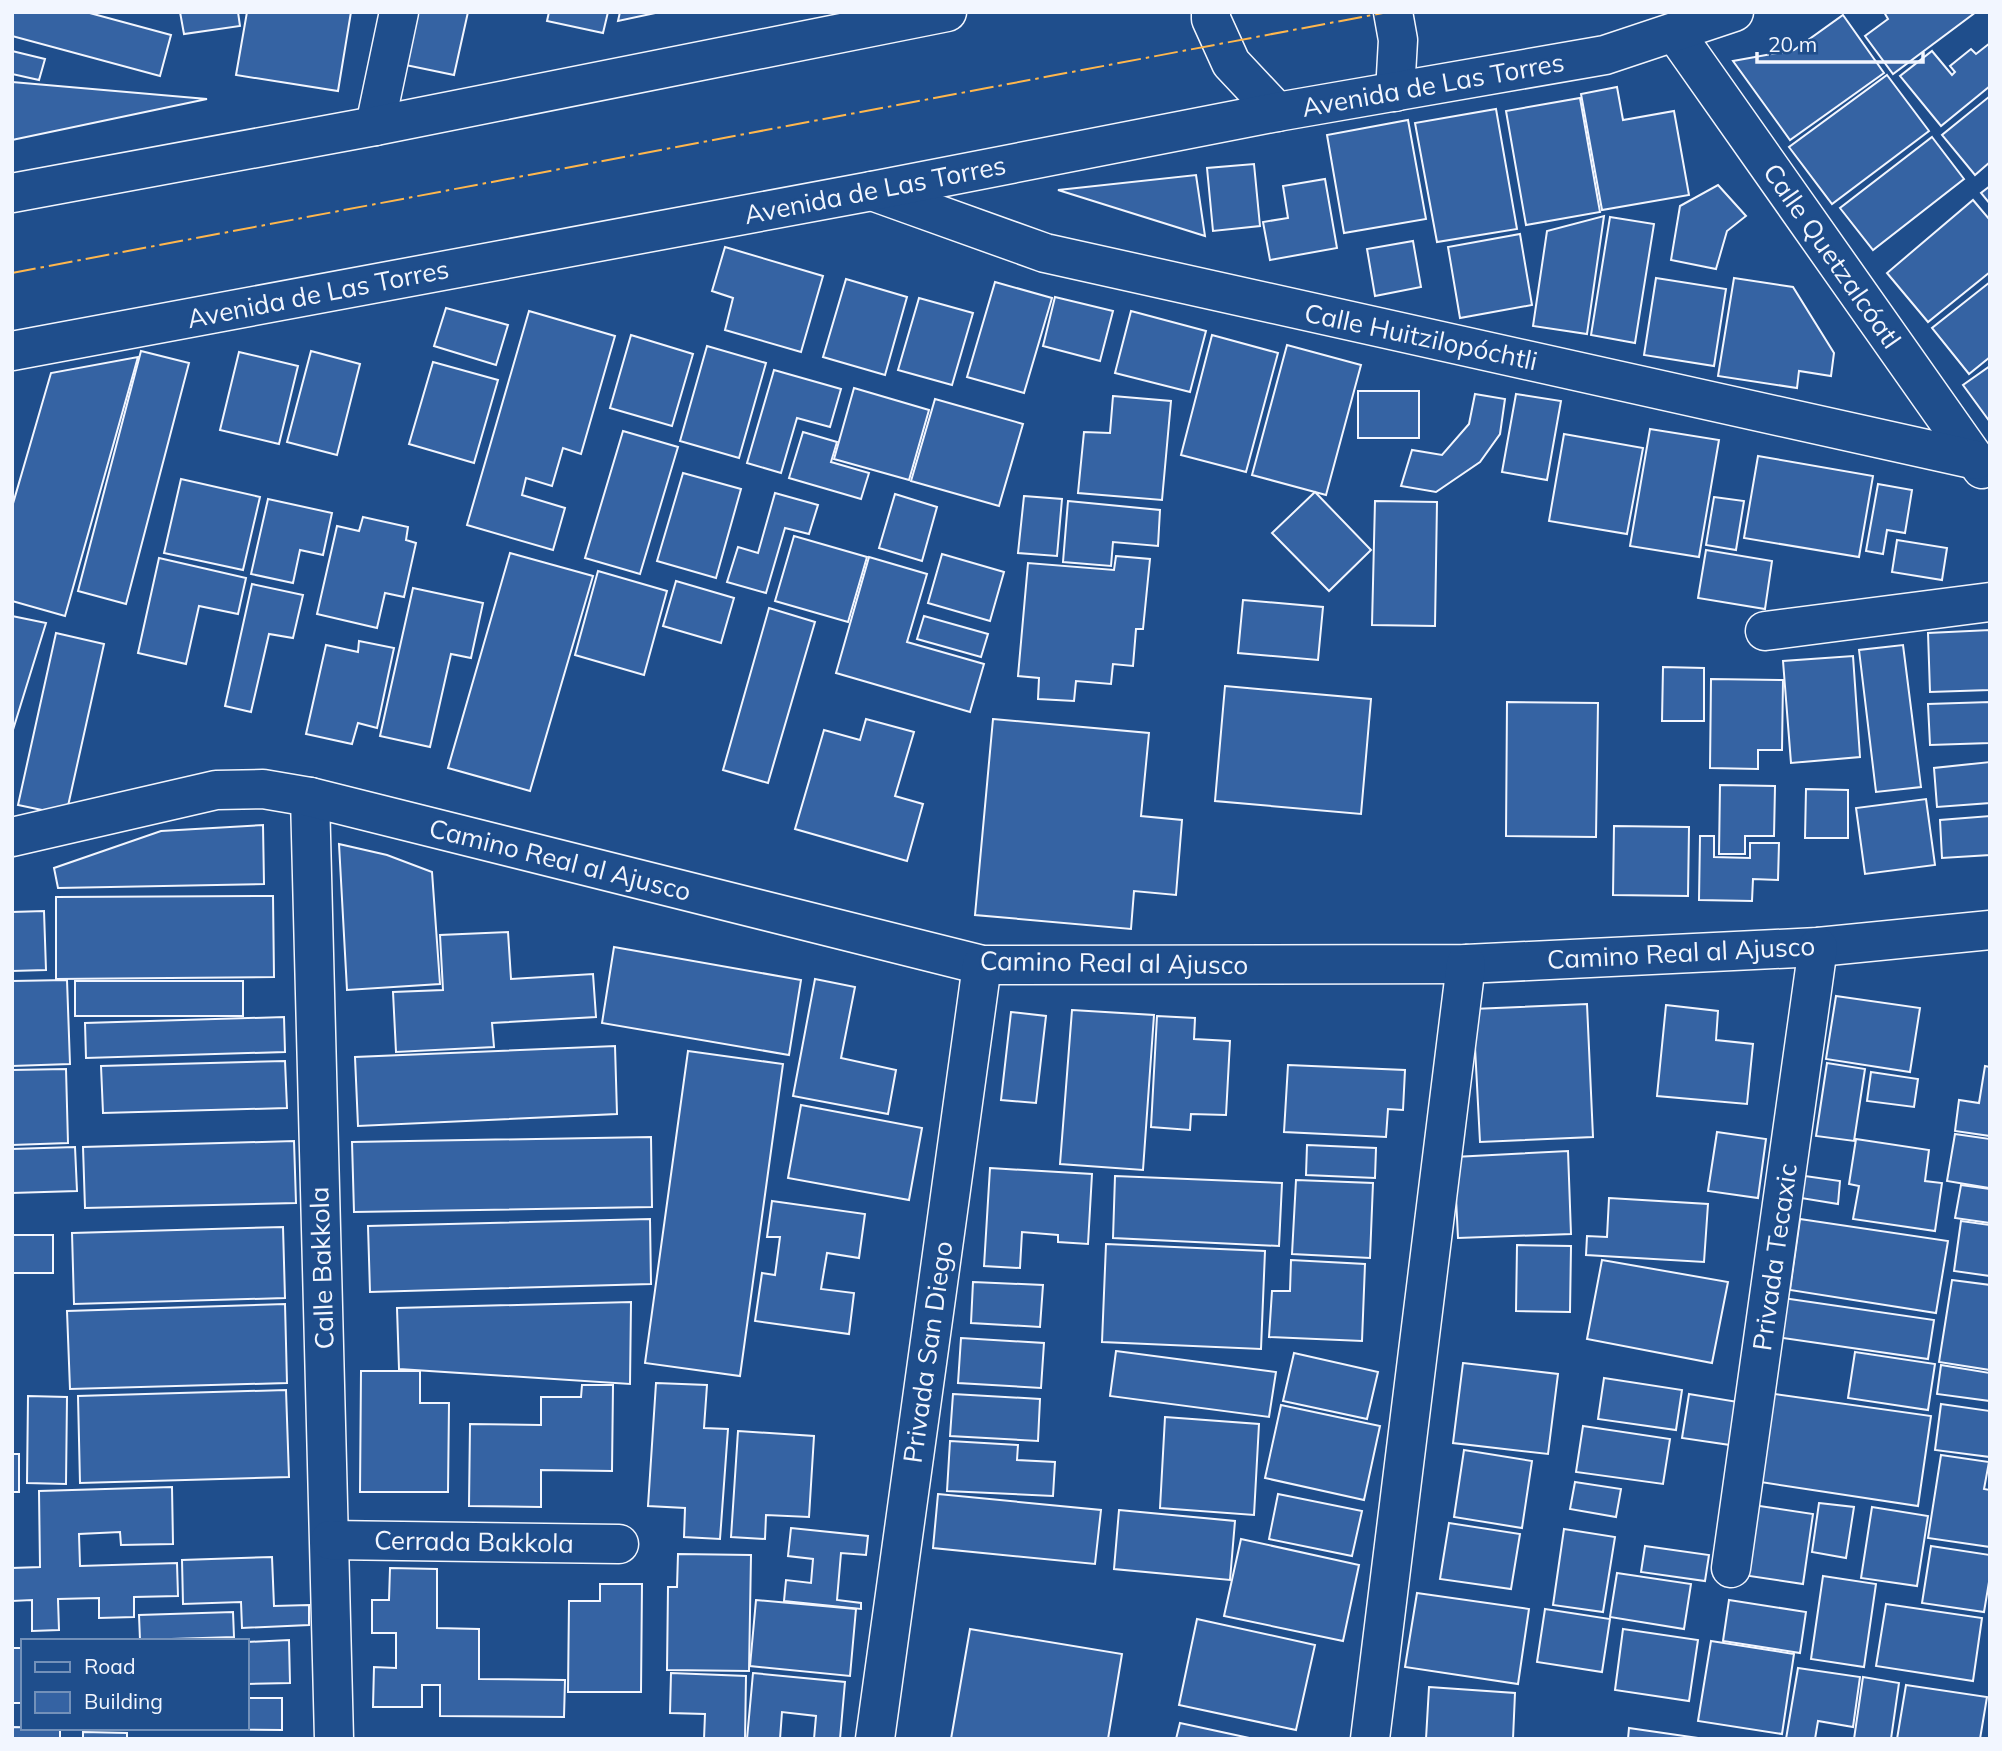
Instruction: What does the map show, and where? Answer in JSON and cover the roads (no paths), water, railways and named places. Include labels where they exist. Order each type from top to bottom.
[{"type":"street","points":[[375,126],[399,12]]},
{"type":"street","points":[[12,193],[375,126],[947,12]]},
{"type":"street","points":[[1212,12],[1211,19],[1231,64],[1277,112]]},
{"type":"street","points":[[1393,12],[1398,40],[1395,92]]},
{"type":"street","name":"Avenida de Las Torres","points":[[12,351],[872,191],[1277,112],[1605,55],[1734,12]]},
{"type":"street","name":"Calle Quetzalcóatl","points":[[1675,33],[1983,470]]},
{"type":"street","name":"Calle Huitzilopóchtli","points":[[872,191],[1045,254],[1983,470]]},
{"type":"street","points":[[1765,631],[1990,601]]},
{"type":"street","name":"Camino Real al Ajusco","points":[[12,837],[216,790],[264,789],[310,797],[982,965],[1466,964],[1818,947],[1990,930]]},
{"type":"street","name":"Calle Bakkola","points":[[310,797],[334,1739]]},
{"type":"street","name":"Privada Tecaxic","points":[[1731,1568],[1818,947]]},
{"type":"street","points":[[1370,1739],[1466,964]]},
{"type":"street","name":"Privada San Diego","points":[[875,1739],[982,965]]},
{"type":"street","name":"Cerrada Bakkola","points":[[330,1540],[619,1544]]}]
